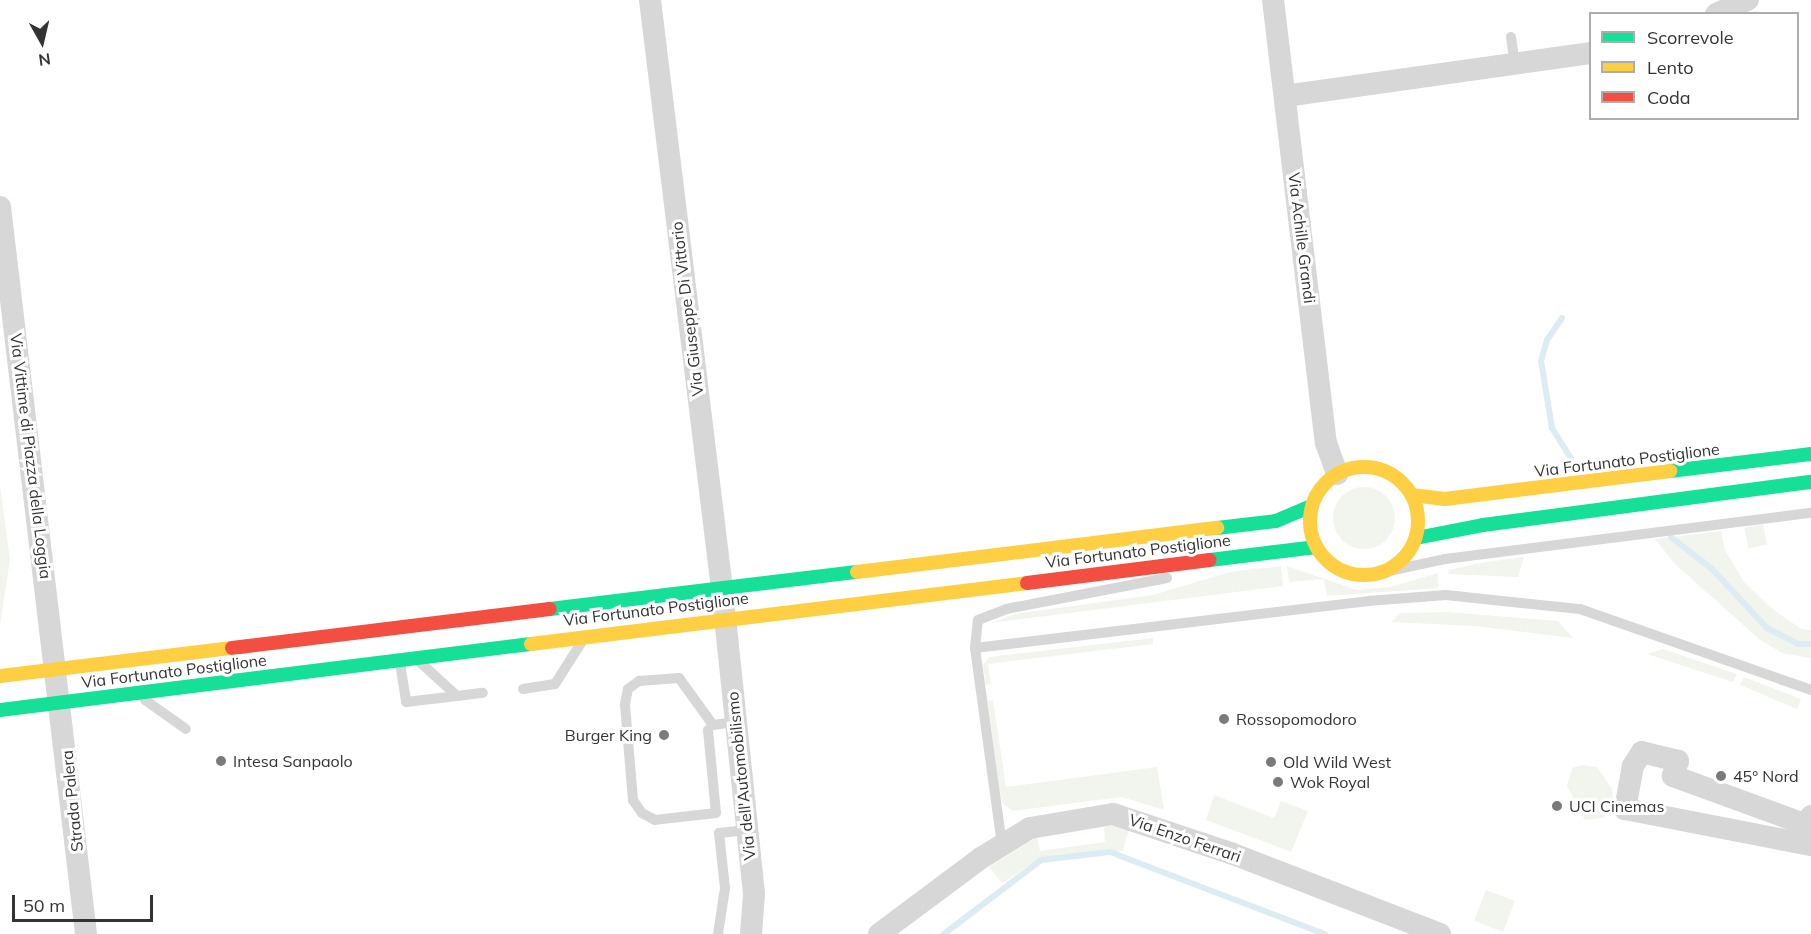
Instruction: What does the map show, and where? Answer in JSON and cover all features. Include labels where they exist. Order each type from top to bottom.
[{"type":"street","name":"Via Giuseppe Di Vittorio","points":[[650,0],[724,617]]},
{"type":"street","name":"Via Achille Grandi","points":[[1273,0],[1326,443],[1337,474]]},
{"type":"street","points":[[1721,12],[1748,0]]},
{"type":"street","points":[[1285,96],[1589,53]]},
{"type":"street","name":"Via Vittime di Piazza della Loggia","points":[[0,207],[58,669]]},
{"type":"street","name":"Via Fortunato Postiglione","points":[[1412,495],[1445,499],[1811,454]]},
{"type":"street","points":[[1367,467],[1385,471],[1400,480],[1412,495],[1419,523],[1416,538],[1402,560],[1380,573],[1368,575],[1344,571],[1317,547],[1310,520],[1312,506],[1324,485],[1337,474],[1367,467]]},
{"type":"street","points":[[1416,538],[1484,525],[1811,482]]},
{"type":"street","name":"Via Fortunato Postiglione","points":[[0,710],[135,693],[398,643],[722,589],[1276,520],[1312,506]]},
{"type":"street","name":"Via Fortunato Postiglione","points":[[0,676],[58,669],[398,643],[414,656],[1317,547]]},
{"type":"street","name":"Via dell'Automobilismo","points":[[724,617],[718,726],[747,830],[754,894],[751,934]]},
{"type":"street","name":"Strada Palera","points":[[58,669],[86,934]]},
{"type":"street","points":[[1811,816],[1808,825],[1673,776],[1678,761],[1642,752],[1633,766],[1625,809],[1811,845]]},
{"type":"street","name":"Via Enzo Ferrari","points":[[879,934],[1002,845],[1030,828],[1113,814],[1233,854],[1440,934]]},
{"type":"lane","points":[[1511,38],[1515,65]]},
{"type":"lane","points":[[1380,573],[1445,559],[1811,513]]},
{"type":"lane","points":[[1002,845],[975,648],[978,620],[988,614],[1149,585],[1228,557]]},
{"type":"lane","points":[[975,648],[1368,601],[1446,596],[1580,609],[1811,690]]},
{"type":"lane","points":[[524,689],[555,684],[586,635]]},
{"type":"lane","points":[[398,643],[406,702],[483,693]]},
{"type":"lane","points":[[414,656],[457,696]]},
{"type":"lane","points":[[679,678],[718,726],[718,811],[712,816],[655,820],[637,809],[624,704],[628,689],[639,681],[679,678]]},
{"type":"lane","points":[[135,693],[186,729]]},
{"type":"lane","points":[[712,816],[719,833],[725,888],[718,934]]},
{"type":"lane","points":[[719,833],[747,830]]},
{"type":"shaded area","points":[[0,486],[10,560],[0,625]]},
{"type":"shaded area","points":[[1358,487],[1370,487],[1386,496],[1393,506],[1395,518],[1393,530],[1386,540],[1370,549],[1358,549],[1347,544],[1338,535],[1333,524],[1333,512],[1338,501],[1347,492]]},
{"type":"shaded area","points":[[1763,524],[1767,545],[1748,548],[1744,528]]},
{"type":"shaded area","points":[[1721,531],[1725,550],[1744,582],[1771,608],[1801,629],[1811,630],[1811,658],[1782,653],[1759,639],[1675,564],[1655,539]]},
{"type":"shaded area","points":[[1524,557],[1518,577],[1448,574],[1449,570],[1480,563]]},
{"type":"shaded area","points":[[1281,566],[1283,586],[991,623],[1015,614],[1153,595],[1230,572]]},
{"type":"shaded area","points":[[1287,566],[1357,590],[1390,587],[1438,573],[1438,588],[1327,596],[1324,579],[1289,582]]},
{"type":"shaded area","points":[[1448,612],[1558,621],[1573,638],[1474,626],[1391,622],[1400,613]]},
{"type":"shaded area","points":[[1153,638],[1153,644],[988,664],[991,684],[986,685],[983,665],[989,657]]},
{"type":"shaded area","points":[[1663,649],[1737,674],[1733,682],[1647,654]]},
{"type":"shaded area","points":[[1744,677],[1801,699],[1797,709],[1740,685]]},
{"type":"shaded area","points":[[993,700],[1006,787],[1157,767],[1164,810],[1122,797],[1013,811],[1003,804],[999,788],[988,701]]},
{"type":"shaded area","points":[[1582,765],[1597,767],[1612,789],[1614,809],[1603,818],[1585,820],[1567,786],[1572,768]]},
{"type":"shaded area","points":[[1214,795],[1274,818],[1281,801],[1308,811],[1291,852],[1206,820]]},
{"type":"shaded area","points":[[1116,825],[1129,829],[1123,851],[1043,857],[1002,883],[989,867],[1037,837],[1040,851],[1105,842],[1104,827]]},
{"type":"shaded area","points":[[1486,890],[1515,901],[1503,932],[1474,921]]},
{"type":"waterway","points":[[1562,318],[1547,340],[1541,361],[1552,428],[1571,459]]},
{"type":"waterway","points":[[1671,537],[1712,569],[1767,628],[1798,644],[1811,644]]},
{"type":"waterway","points":[[944,934],[1041,860],[1110,852],[1325,934]]},
{"type":"traffic: fast","points":[[1670,471],[1811,454]]},
{"type":"traffic: fast","points":[[1416,538],[1483,525],[1811,482]]},
{"type":"traffic: fast","points":[[1217,528],[1276,521],[1312,506]]},
{"type":"traffic: fast","points":[[1210,560],[1316,547]]},
{"type":"traffic: fast","points":[[550,609],[857,572]]},
{"type":"traffic: fast","points":[[0,710],[531,644]]},
{"type":"traffic: slow","points":[[1364,467],[1385,471],[1402,483],[1414,500],[1418,521],[1414,542],[1402,559],[1385,571],[1364,575],[1343,571],[1326,559],[1314,542],[1310,521],[1314,500],[1326,483],[1343,471],[1364,467]]},
{"type":"traffic: slow","points":[[1412,495],[1445,499],[1670,471]]},
{"type":"traffic: slow","points":[[857,572],[1217,528]]},
{"type":"traffic: slow","points":[[531,644],[1027,583]]},
{"type":"traffic: slow","points":[[0,676],[232,648]]},
{"type":"traffic: jam","points":[[1027,583],[1210,560]]},
{"type":"traffic: jam","points":[[232,648],[550,609]]},
{"type":"place","name":"Rossopomodoro","points":[[1224,719]]},
{"type":"place","name":"Burger King","points":[[664,735]]},
{"type":"place","name":"Intesa Sanpaolo","points":[[221,761]]},
{"type":"place","name":"Old Wild West","points":[[1271,762]]},
{"type":"place","name":"45° Nord","points":[[1721,776]]},
{"type":"place","name":"Wok Royal","points":[[1278,782]]},
{"type":"place","name":"UCI Cinemas","points":[[1557,806]]}]
